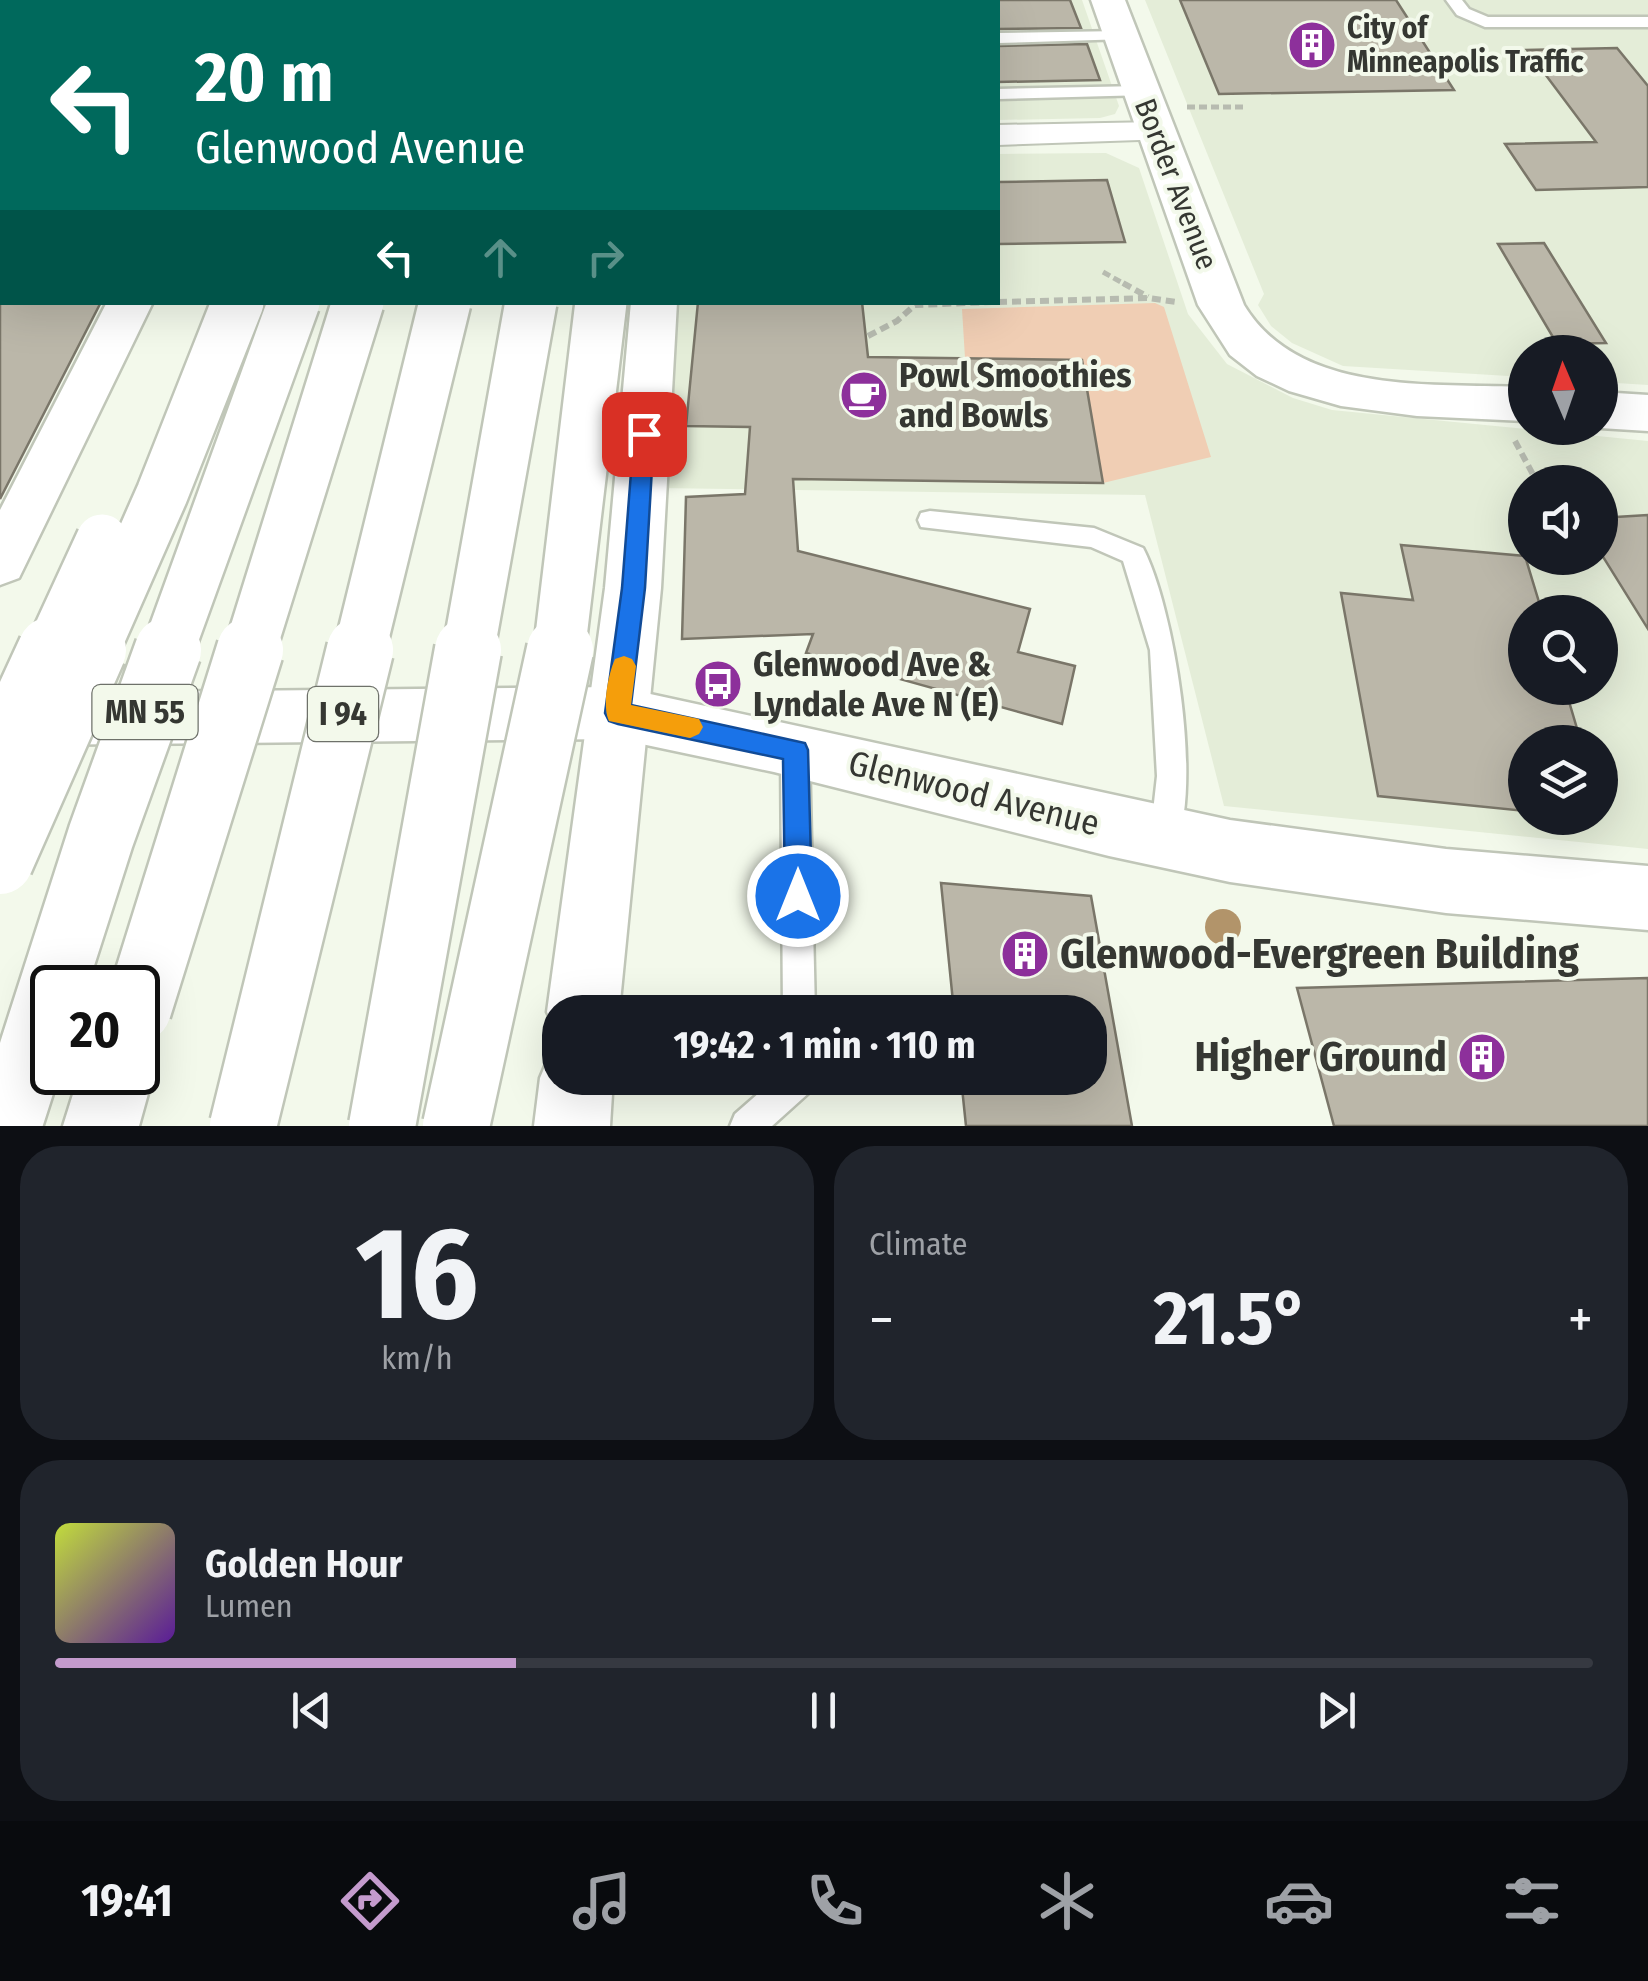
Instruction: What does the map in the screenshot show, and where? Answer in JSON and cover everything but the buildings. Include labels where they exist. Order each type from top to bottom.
[{"type":"main road","name":"Border Avenue","points":[[1115,18],[1141,92],[1171,120],[1221,305],[1244,342],[1284,371],[1334,386],[1508,416]]},
{"type":"main road","points":[[0,563],[129,305]]},
{"type":"main road","points":[[0,760],[188,354],[222,305]]},
{"type":"main road","points":[[0,862],[162,494],[237,305]]},
{"type":"main road","name":"MN 55","points":[[8,1126],[101,836],[293,305]]},
{"type":"main road","points":[[152,965],[357,305]]},
{"type":"main road","name":"I 94","points":[[242,1126],[443,305]]},
{"type":"main road","points":[[382,1126],[530,305]]},
{"type":"main road","points":[[456,1126],[562,635],[601,305]]},
{"type":"main road","points":[[585,995],[633,588],[654,305]]},
{"type":"main road","points":[[1618,411],[1648,413]]},
{"type":"main road","name":"Glenwood Avenue","points":[[0,718],[618,713],[796,750],[1165,838],[1446,882],[1648,898]]},
{"type":"main road","points":[[100,1126],[110,1095]]},
{"type":"main road","points":[[572,1126],[575,1095]]},
{"type":"street","points":[[1000,135],[1171,120]]},
{"type":"lane","points":[[1454,0],[1463,12],[1485,22],[1648,22]]},
{"type":"lane","points":[[1000,38],[1115,18]]},
{"type":"lane","points":[[1000,94],[1141,92]]},
{"type":"lane","points":[[930,520],[1094,538],[1134,555],[1163,650],[1170,776],[1165,838]]},
{"type":"lane","points":[[796,750],[799,995]]},
{"type":"lane","points":[[748,1126],[782,1095]]},
{"type":"path","points":[[1171,120],[1244,106]]},
{"type":"path","points":[[1103,272],[1149,298]]},
{"type":"path","points":[[1000,302],[1149,298],[1176,302]]},
{"type":"path","points":[[868,336],[897,321],[915,305]]},
{"type":"shaded area","points":[[1000,0],[1082,0],[1119,106],[1115,114],[1100,118],[1000,120]]},
{"type":"shaded area","points":[[1145,0],[1648,0],[1648,385],[1618,383],[1618,335],[1508,335],[1508,376],[1343,366],[1292,343],[1271,326],[1258,305],[1264,294]]},
{"type":"shaded area","points":[[1106,153],[1139,168],[1188,314],[1227,364],[1293,398],[1332,410],[1508,427],[1508,445],[1618,445],[1618,438],[1648,441],[1648,849],[1510,835],[1618,835],[1618,725],[1508,725],[1508,835],[1224,806],[1145,495],[659,488],[672,305],[1000,305],[1000,154]]},
{"type":"shaded area","points":[[1155,303],[1164,307],[1211,457],[1103,483],[746,479],[750,428],[686,426],[695,355],[965,358],[962,309]]},
{"type":"slow traffic","points":[[624,666],[618,713],[690,727]]},
{"type":"place","name":"City of Minneapolis Traffic","points":[[1312,45]]},
{"type":"place","name":"Powl Smoothies and Bowls","points":[[864,395]]},
{"type":"place","name":"Glenwood Ave & Lyndale Ave N (E)","points":[[718,684]]},
{"type":"place","name":"Glenwood-Evergreen Building","points":[[1025,954]]},
{"type":"place","name":"Higher Ground","points":[[1482,1057]]},
{"type":"route","points":[[644,434],[633,588],[618,713],[796,750],[798,896]]}]
